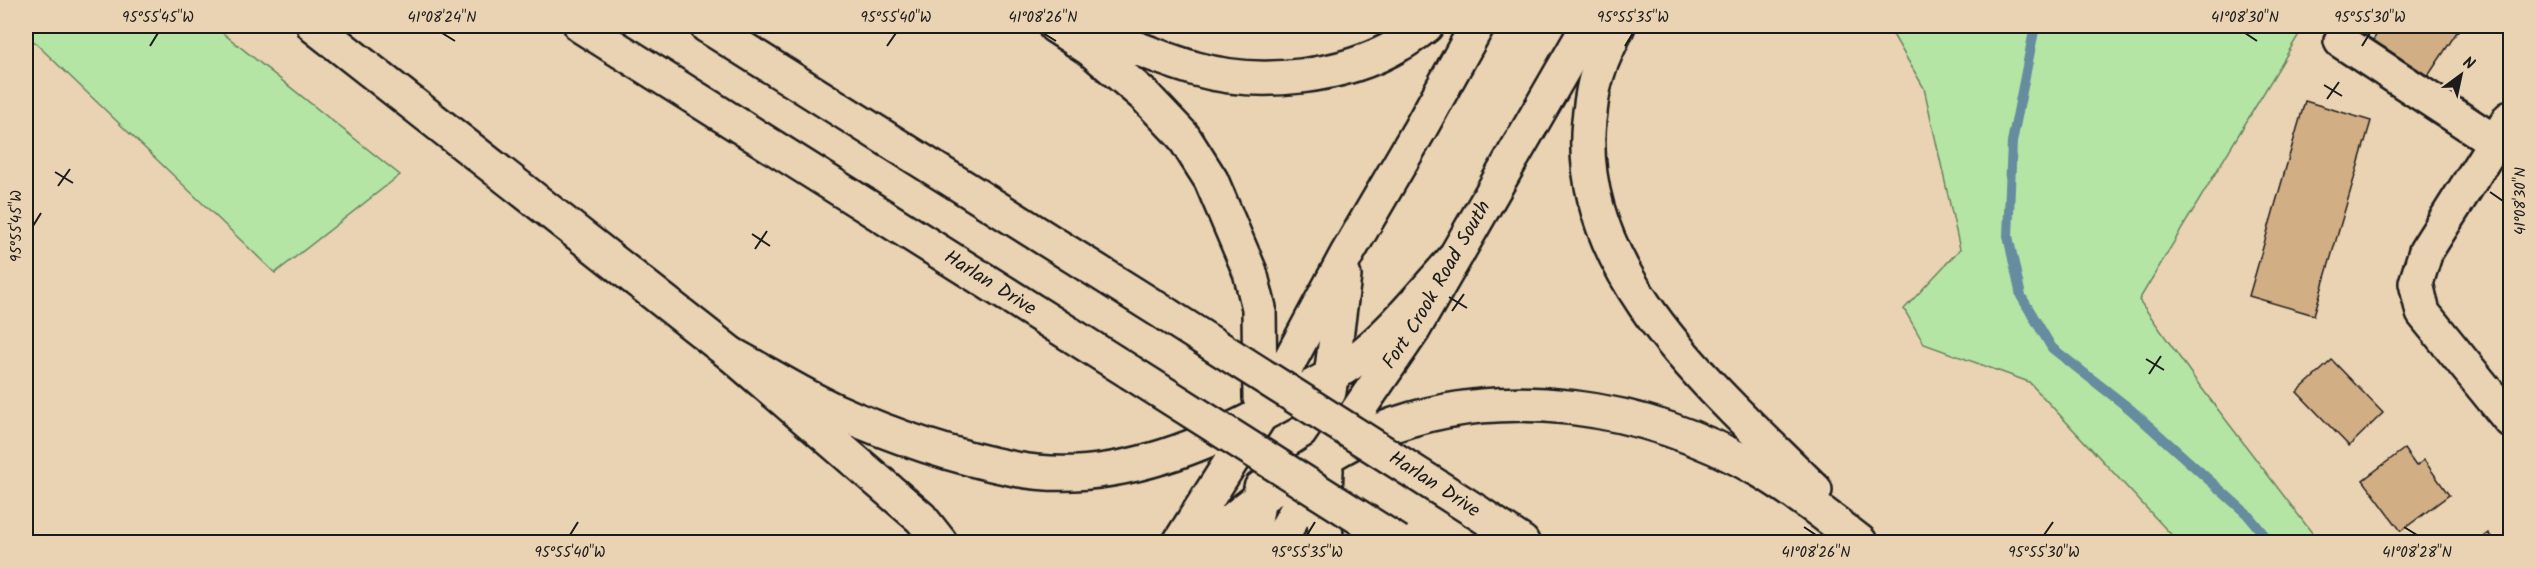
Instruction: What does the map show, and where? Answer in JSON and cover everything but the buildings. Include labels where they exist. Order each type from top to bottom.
[{"type":"main road","points":[[314,26],[731,354],[921,518],[940,543]]},
{"type":"main road","name":"Harlan Drive","points":[[581,26],[1398,543]]},
{"type":"main road","name":"Harlan Drive","points":[[707,26],[1167,315],[1522,543]]},
{"type":"main road","points":[[1055,26],[1090,48],[1145,96],[1183,136],[1212,180],[1250,272],[1259,308],[1262,496],[1251,543]]},
{"type":"main road","points":[[1080,26],[1197,69],[1249,78],[1302,77],[1353,66],[1400,45],[1426,26]]},
{"type":"main road","points":[[1180,543],[1260,416],[1347,254],[1477,26]]},
{"type":"main road","name":"Fort Crook Road South","points":[[1279,543],[1326,457],[1413,330],[1588,26]]},
{"type":"main road","points":[[1618,26],[1597,75],[1587,139],[1590,178],[1596,207],[1609,243],[1625,274],[1653,316],[1683,353],[1722,396],[1867,543]]},
{"type":"main road","points":[[2341,41],[2503,130],[2426,251],[2416,283],[2423,314],[2511,420]]},
{"type":"main road","points":[[1326,543],[1324,522],[1326,421],[1347,254]]},
{"type":"main road","points":[[731,354],[833,410],[892,434],[951,453],[1017,470],[1070,473],[1126,468],[1173,454],[1260,416],[1354,362],[1396,324],[1452,261]]},
{"type":"main road","points":[[1207,543],[1262,496],[1326,457],[1376,431],[1418,417],[1460,409],[1553,404],[1599,411],[1650,423],[1710,447],[1760,471],[1813,505],[1860,543]]},
{"type":"green space","points":[[26,26],[214,26],[400,175],[275,273],[26,34]]},
{"type":"green space","points":[[1888,26],[2304,26],[2139,300],[2197,382],[2319,542],[2178,542],[2029,382],[1924,344],[1904,309],[1960,249],[1924,88]]},
{"type":"waterway","points":[[2035,26],[2012,142],[2008,236],[2021,296],[2052,348],[2130,409],[2247,514],[2270,542]]}]
